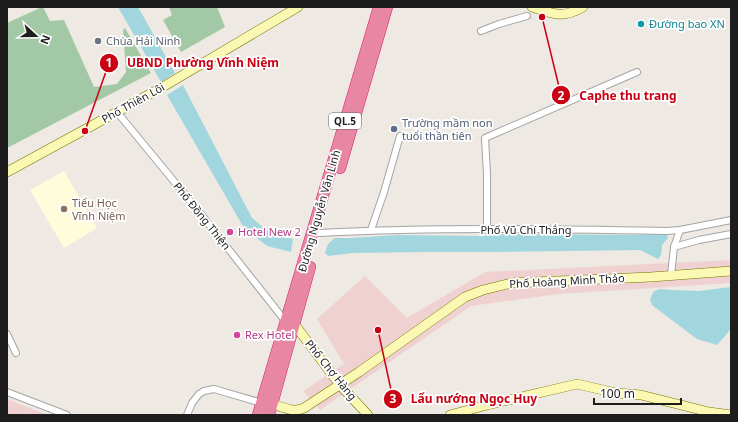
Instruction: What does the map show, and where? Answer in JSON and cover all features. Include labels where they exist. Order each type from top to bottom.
[{"type":"highway","name":"Đường Nguyễn Văn Linh","points":[[258,415],[267,408],[379,7]]},
{"type":"highway","name":"Đường Nguyễn Văn Linh","points":[[316,234],[387,7]]},
{"type":"street","name":"Phố Thiên Lôi","points":[[7,172],[161,88],[298,7]]},
{"type":"street","points":[[532,7],[563,15],[573,13],[583,7]]},
{"type":"street","points":[[481,31],[527,16]]},
{"type":"street","points":[[487,230],[486,138],[636,72]]},
{"type":"street","name":"Phố Đồng Thiện","points":[[117,112],[290,323]]},
{"type":"street","points":[[371,230],[384,192],[400,136]]},
{"type":"street","name":"Phố Vũ Chí Thắng","points":[[316,234],[371,230],[445,229],[680,230],[731,220]]},
{"type":"street","points":[[671,276],[674,247],[680,230]]},
{"type":"street","points":[[674,247],[699,240],[731,234]]},
{"type":"street","name":"Phố Hoàng Minh Thảo","points":[[267,408],[300,410],[340,385],[465,296],[484,290],[511,283],[671,276],[731,271]]},
{"type":"street","name":"Phố Chợ Hàng","points":[[290,323],[340,385],[368,415]]},
{"type":"street","points":[[7,334],[16,353]]},
{"type":"street","points":[[450,415],[577,384],[616,393],[641,395],[709,412],[731,415]]},
{"type":"street","points":[[187,415],[192,402],[199,394],[204,391],[214,389],[267,408]]},
{"type":"street","points":[[7,392],[67,415]]},
{"type":"shaded area","name":"Tiểu Học Vĩnh Niệm","points":[[64,171],[97,228],[64,248],[30,190]]},
{"type":"shaded area","points":[[731,260],[731,283],[558,294],[471,306],[320,410],[303,391],[344,364],[317,319],[365,276],[407,318],[485,272]]},
{"type":"shaded area","points":[[7,399],[48,415],[7,415]]},
{"type":"green space","points":[[42,7],[50,21],[64,20],[94,87],[117,84],[126,72],[123,30],[125,28],[151,73],[7,148],[7,23]]},
{"type":"green space","points":[[169,7],[217,7],[225,27],[181,52],[163,20],[172,15]]},
{"type":"water","points":[[118,7],[138,7],[175,73],[161,82]]},
{"type":"water","points":[[183,85],[252,218],[271,234],[293,239],[291,252],[267,246],[244,228],[167,95]]},
{"type":"water","points":[[667,233],[668,238],[662,245],[661,255],[658,259],[640,250],[352,253],[328,256],[325,253],[328,244],[335,238],[398,235],[635,235]]},
{"type":"water","points":[[731,287],[731,329],[717,345],[697,339],[652,305],[650,299],[654,291],[661,289],[699,291]]},
{"type":"place","name":"Caphe thu trang","points":[[542,17]]},
{"type":"place","name":"Đường bao XN","points":[[641,24]]},
{"type":"place","name":"Chùa Hải Ninh","points":[[98,41]]},
{"type":"place","name":"Trường mầm non tuổi thần tiên","points":[[394,129]]},
{"type":"place","name":"UBND Phường Vĩnh Niệm","points":[[85,131]]},
{"type":"place","name":"Tiểu Học Vĩnh Niệm","points":[[64,209]]},
{"type":"place","name":"Hotel New 2","points":[[230,232]]},
{"type":"place","name":"Lẩu nướng Ngọc Huy","points":[[378,330]]},
{"type":"place","name":"Rex Hotel","points":[[237,335]]}]
